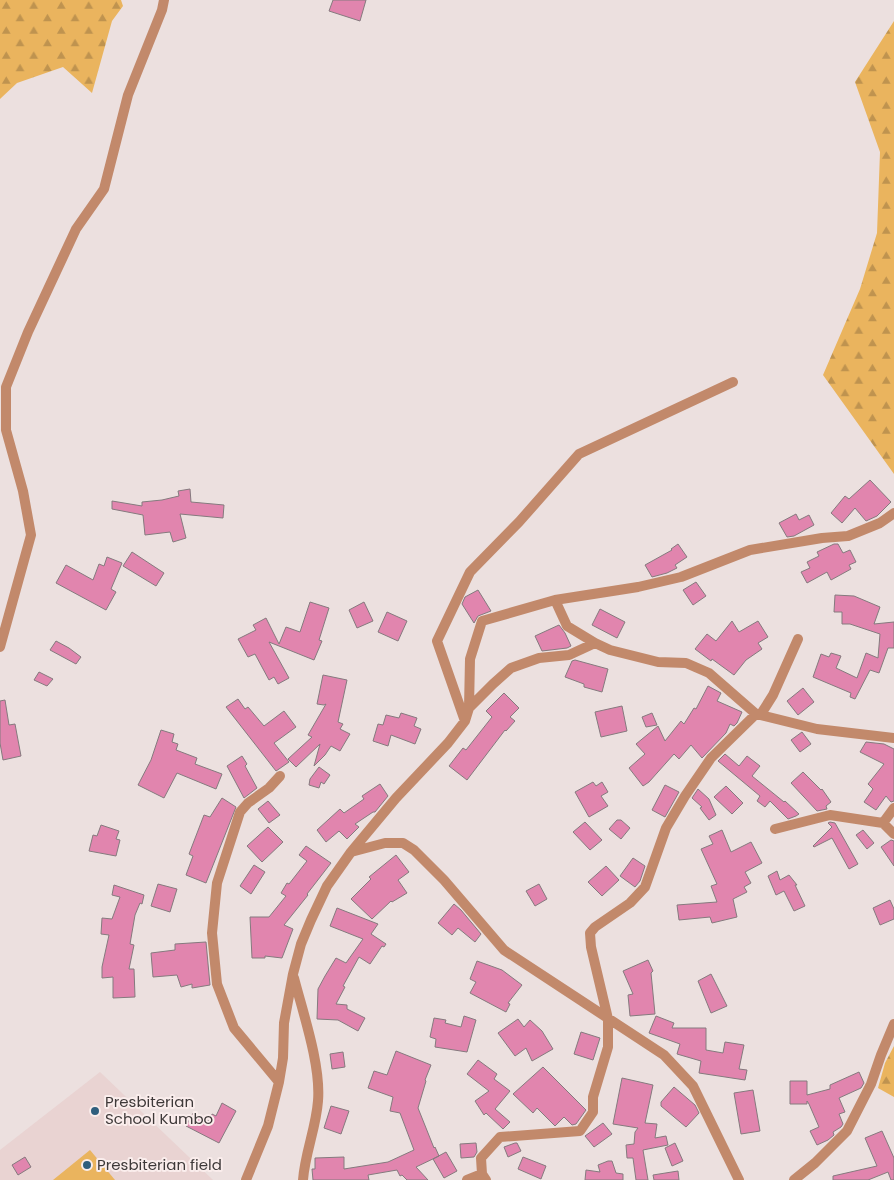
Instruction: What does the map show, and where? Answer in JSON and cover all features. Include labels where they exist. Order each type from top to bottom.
[{"type":"street","points":[[0,647],[31,535],[24,490],[6,430],[6,387],[28,332],[76,229],[104,189],[128,95],[162,10],[164,0]]},
{"type":"street","points":[[465,721],[437,641],[470,572],[519,522],[579,454],[733,382]]},
{"type":"street","points":[[246,1180],[268,1126],[279,1082],[284,1058],[284,1023],[301,944],[311,920],[327,886],[351,852],[396,798],[448,743],[465,721],[469,708],[470,659],[482,621],[555,600],[638,587],[681,577],[750,550],[822,538],[848,536],[880,523],[894,514]]},
{"type":"street","points":[[555,600],[567,626],[595,643],[610,650],[658,662],[686,663],[709,673],[756,714],[817,729],[894,738]]},
{"type":"street","points":[[467,1180],[484,1177],[481,1158],[500,1137],[580,1131],[593,1112],[593,1097],[608,1047],[608,1019],[593,955],[590,933],[595,926],[630,903],[645,887],[666,828],[711,758],[756,714],[761,714],[773,695],[798,639]]},
{"type":"street","points":[[469,708],[511,668],[539,658],[569,655],[595,643]]},
{"type":"street","points":[[279,1082],[234,1028],[217,984],[212,933],[217,883],[240,812],[248,803],[269,788],[280,776]]},
{"type":"street","points":[[883,824],[894,808]]},
{"type":"street","points":[[775,829],[830,815],[883,824],[894,834]]},
{"type":"street","points":[[351,852],[385,843],[402,843],[414,850],[444,880],[504,950],[664,1055],[694,1086],[739,1180]]},
{"type":"street","points":[[294,974],[308,1026],[318,1085],[318,1102],[304,1164],[303,1180]]},
{"type":"street","points":[[794,1180],[815,1163],[847,1131],[871,1084],[894,1024]]},
{"type":"shaded area","name":"Presbiterian School Kumbo","points":[[100,1072],[213,1180],[0,1180],[0,1150]]},
{"type":"green space","points":[[0,0],[121,0],[123,6],[112,21],[92,93],[63,67],[17,83],[0,99]]},
{"type":"green space","points":[[894,21],[894,474],[823,375],[860,289],[877,233],[880,152],[855,82]]},
{"type":"green space","points":[[894,1046],[894,1097],[878,1088],[885,1063]]},
{"type":"green space","name":"Presbiterian field","points":[[90,1150],[115,1180],[53,1180]]},
{"type":"building","points":[[333,0],[366,0],[360,21],[329,11]]},
{"type":"building","points":[[870,480],[891,502],[877,516],[866,521],[855,508],[842,523],[831,513],[845,496],[849,499]]},
{"type":"building","points":[[190,489],[191,502],[224,505],[223,518],[180,514],[186,538],[173,542],[170,532],[145,535],[143,515],[112,509],[112,501],[142,506],[142,502],[179,496],[178,491]]},
{"type":"building","points":[[796,514],[799,520],[809,515],[814,525],[794,536],[787,537],[779,523]]},
{"type":"building","points":[[678,544],[687,557],[675,565],[677,568],[652,577],[645,565],[672,550]]},
{"type":"building","points":[[838,544],[843,553],[850,550],[856,562],[849,565],[851,569],[831,580],[827,572],[807,583],[801,572],[810,568],[807,562],[819,556],[817,552]]},
{"type":"building","points":[[132,552],[164,573],[156,586],[123,566]]},
{"type":"building","points":[[107,557],[122,563],[111,589],[116,592],[106,610],[56,583],[66,565],[93,580],[99,564],[104,566]]},
{"type":"building","points":[[696,582],[706,596],[693,605],[683,590]]},
{"type":"building","points":[[478,590],[491,611],[478,616],[474,623],[462,604],[465,597]]},
{"type":"building","points":[[835,595],[854,596],[880,607],[874,624],[894,622],[894,648],[888,648],[879,673],[870,670],[855,699],[850,697],[851,693],[813,677],[821,654],[829,657],[831,653],[841,656],[836,668],[857,678],[866,653],[878,658],[880,634],[850,624],[842,624],[842,612],[834,612]]},
{"type":"building","points":[[310,602],[329,608],[319,640],[322,641],[314,660],[269,642],[289,678],[278,684],[274,677],[269,680],[255,654],[248,657],[238,639],[256,630],[253,625],[266,618],[279,644],[286,627],[300,632]]},
{"type":"building","points":[[364,602],[373,621],[357,628],[349,610]]},
{"type":"building","points":[[600,609],[625,622],[617,638],[592,625]]},
{"type":"building","points":[[387,612],[407,621],[398,641],[378,632]]},
{"type":"building","points":[[732,621],[739,632],[758,621],[768,637],[758,643],[762,649],[746,660],[734,675],[695,649],[707,634],[716,641]]},
{"type":"building","points":[[559,625],[571,646],[542,651],[535,636]]},
{"type":"building","points":[[56,641],[81,657],[76,664],[50,650]]},
{"type":"building","points":[[575,660],[608,669],[602,692],[584,687],[584,684],[565,677],[572,661]]},
{"type":"building","points":[[39,672],[53,679],[47,686],[34,680]]},
{"type":"building","points":[[323,675],[347,680],[338,722],[343,724],[340,729],[350,734],[340,751],[331,746],[314,766],[320,744],[296,767],[288,759],[312,737],[308,735],[326,704],[317,704]]},
{"type":"building","points":[[708,686],[721,693],[717,701],[742,712],[737,723],[734,726],[730,724],[726,733],[702,758],[691,745],[679,759],[674,754],[649,782],[643,786],[629,768],[645,754],[636,744],[658,726],[665,741],[681,721],[684,724],[694,708],[696,709]]},
{"type":"building","points":[[803,688],[814,702],[798,715],[787,701]]},
{"type":"building","points":[[504,693],[519,708],[510,717],[515,721],[505,730],[467,780],[449,766],[463,748],[466,750],[492,717],[486,711]]},
{"type":"building","points":[[238,699],[245,709],[248,707],[264,726],[284,711],[296,727],[274,743],[289,762],[276,771],[226,707]]},
{"type":"building","points":[[5,700],[9,725],[15,724],[21,756],[3,760],[0,743],[0,701]]},
{"type":"building","points":[[622,706],[627,731],[601,737],[595,712]]},
{"type":"building","points":[[401,713],[417,718],[414,726],[421,729],[415,744],[391,735],[388,746],[373,741],[378,724],[383,725],[386,715],[399,718]]},
{"type":"building","points":[[652,713],[657,725],[646,727],[642,717]]},
{"type":"building","points":[[161,730],[174,734],[172,742],[178,744],[176,750],[197,758],[195,764],[222,774],[216,789],[177,773],[164,798],[138,785],[151,760]]},
{"type":"building","points":[[802,732],[811,744],[800,752],[791,740]]},
{"type":"building","points":[[866,742],[884,744],[894,749],[894,801],[891,802],[886,796],[876,810],[864,802],[873,789],[868,784],[884,764],[860,752]]},
{"type":"building","points":[[725,754],[739,766],[747,756],[760,766],[752,776],[799,814],[788,819],[770,801],[765,807],[757,801],[760,796],[718,761]]},
{"type":"building","points":[[242,756],[247,764],[245,766],[257,788],[244,798],[227,766]]},
{"type":"building","points":[[319,767],[330,775],[324,784],[321,782],[319,788],[309,785],[310,779]]},
{"type":"building","points":[[803,772],[822,789],[831,802],[826,806],[827,809],[817,811],[791,783]]},
{"type":"building","points":[[593,782],[596,786],[602,782],[608,792],[601,796],[608,806],[589,817],[575,792]]},
{"type":"building","points":[[380,784],[388,796],[375,812],[355,824],[359,827],[347,839],[339,831],[326,842],[317,830],[340,809],[344,813],[364,799],[362,796]]},
{"type":"building","points":[[665,785],[679,792],[665,817],[652,810]]},
{"type":"building","points":[[726,786],[743,803],[732,814],[714,797]]},
{"type":"building","points":[[698,789],[709,799],[716,815],[709,820],[700,808],[702,807],[692,798]]},
{"type":"building","points":[[222,798],[236,807],[206,883],[186,875],[193,856],[189,854],[204,815],[210,817]]},
{"type":"building","points":[[268,801],[280,815],[269,823],[258,809]]},
{"type":"building","points":[[617,820],[621,820],[630,828],[621,839],[609,829]]},
{"type":"building","points":[[585,822],[602,840],[590,850],[573,832]]},
{"type":"building","points":[[828,823],[835,823],[858,864],[849,869],[832,838],[813,846],[832,827]]},
{"type":"building","points":[[101,825],[119,831],[116,839],[120,840],[116,856],[89,851],[93,835],[97,836]]},
{"type":"building","points":[[268,827],[283,842],[262,862],[247,846]]},
{"type":"building","points":[[722,830],[731,852],[751,842],[762,863],[745,872],[751,883],[744,887],[747,892],[733,899],[737,917],[712,923],[710,917],[679,920],[677,905],[717,902],[711,886],[717,884],[701,849],[713,844],[709,836]]},
{"type":"building","points":[[863,830],[874,843],[867,849],[856,835]]},
{"type":"building","points":[[891,840],[894,841],[894,866],[881,847]]},
{"type":"building","points":[[306,846],[331,863],[284,925],[293,929],[282,958],[265,956],[265,958],[252,958],[250,917],[269,917],[286,896],[281,893],[287,883],[289,884],[307,861],[299,855]]},
{"type":"building","points":[[396,855],[409,872],[398,880],[407,893],[391,901],[372,919],[351,899],[371,879],[369,877]]},
{"type":"building","points":[[633,858],[645,866],[640,881],[635,887],[620,876]]},
{"type":"building","points":[[254,865],[265,872],[251,894],[240,886]]},
{"type":"building","points":[[606,866],[619,880],[602,896],[588,882]]},
{"type":"building","points":[[777,871],[780,880],[789,875],[797,885],[795,885],[805,906],[794,911],[784,891],[776,895],[768,876]]},
{"type":"building","points":[[158,884],[177,889],[170,912],[151,906]]},
{"type":"building","points":[[539,884],[547,899],[535,906],[526,891]]},
{"type":"building","points":[[114,885],[144,895],[142,904],[140,903],[135,915],[130,944],[134,945],[129,969],[134,969],[135,997],[113,998],[113,977],[102,978],[102,967],[109,935],[101,934],[102,918],[112,919],[120,897],[112,895]]},
{"type":"building","points":[[890,900],[894,909],[894,919],[880,925],[873,908]]},
{"type":"building","points":[[454,904],[481,934],[475,942],[458,928],[452,935],[438,923]]},
{"type":"building","points":[[337,908],[378,924],[371,934],[386,944],[384,947],[382,946],[370,964],[359,957],[343,986],[345,987],[336,1004],[347,1005],[347,1009],[365,1018],[358,1031],[338,1020],[317,1019],[318,989],[325,976],[336,958],[346,963],[363,939],[330,926]]},
{"type":"building","points":[[206,942],[210,985],[192,988],[192,984],[181,987],[177,975],[153,977],[151,953],[175,950],[175,944]]},
{"type":"building","points":[[648,960],[653,971],[651,973],[655,1014],[630,1016],[628,995],[633,994],[623,971]]},
{"type":"building","points":[[477,961],[502,970],[522,985],[508,1003],[510,1004],[506,1012],[470,993],[476,982],[470,979]]},
{"type":"building","points":[[711,974],[727,1006],[711,1013],[698,981]]},
{"type":"building","points":[[464,1016],[476,1020],[467,1052],[435,1047],[436,1039],[430,1037],[434,1018],[446,1020],[445,1023],[461,1027]]},
{"type":"building","points":[[656,1016],[674,1023],[672,1028],[706,1028],[706,1050],[723,1053],[725,1042],[744,1045],[739,1069],[747,1070],[745,1080],[699,1073],[701,1061],[677,1054],[680,1044],[649,1033]]},
{"type":"building","points":[[518,1019],[524,1027],[530,1020],[542,1031],[553,1049],[532,1061],[526,1048],[515,1056],[498,1033]]},
{"type":"building","points":[[581,1032],[600,1038],[593,1060],[574,1054]]},
{"type":"building","points":[[396,1051],[431,1065],[418,1108],[439,1156],[416,1167],[428,1180],[407,1180],[402,1175],[400,1176],[397,1170],[368,1175],[369,1180],[313,1180],[312,1169],[315,1169],[315,1158],[344,1157],[344,1169],[388,1162],[414,1150],[400,1113],[390,1111],[393,1097],[368,1088],[374,1071],[387,1075]]},
{"type":"building","points":[[343,1052],[345,1067],[332,1069],[330,1054]]},
{"type":"building","points":[[478,1060],[497,1074],[494,1079],[510,1091],[495,1109],[510,1122],[503,1129],[486,1113],[484,1115],[475,1101],[489,1091],[467,1074]]},
{"type":"building","points":[[543,1067],[586,1110],[576,1124],[572,1125],[564,1117],[555,1126],[537,1108],[533,1113],[513,1094]]},
{"type":"building","points":[[859,1072],[864,1083],[861,1088],[839,1098],[845,1112],[839,1114],[843,1124],[833,1132],[834,1135],[828,1140],[817,1145],[810,1131],[819,1127],[809,1104],[807,1101],[807,1104],[790,1104],[790,1081],[807,1081],[807,1095],[830,1089],[830,1085]]},
{"type":"building","points":[[622,1078],[653,1085],[645,1123],[657,1124],[655,1138],[666,1136],[668,1145],[643,1150],[648,1180],[636,1180],[633,1158],[627,1158],[626,1145],[634,1144],[635,1132],[638,1128],[613,1124]]},
{"type":"building","points":[[674,1087],[695,1105],[699,1113],[686,1127],[661,1106],[661,1102]]},
{"type":"building","points":[[753,1090],[760,1131],[741,1134],[734,1093]]},
{"type":"building","points":[[222,1103],[236,1111],[219,1143],[186,1126],[193,1113],[209,1121],[212,1114],[216,1116]]},
{"type":"building","points":[[331,1106],[349,1111],[341,1134],[324,1128]]},
{"type":"building","points":[[603,1123],[612,1134],[594,1147],[585,1136]]},
{"type":"building","points":[[882,1131],[894,1158],[894,1180],[891,1180],[888,1172],[868,1180],[833,1180],[833,1176],[877,1166],[865,1138]]},
{"type":"building","points":[[476,1143],[477,1152],[474,1157],[461,1158],[460,1144]]},
{"type":"building","points":[[517,1143],[521,1151],[508,1157],[504,1147]]},
{"type":"building","points":[[675,1143],[683,1161],[672,1166],[665,1148]]},
{"type":"building","points":[[446,1152],[457,1171],[444,1178],[433,1159]]},
{"type":"building","points":[[25,1157],[31,1167],[18,1175],[12,1165]]},
{"type":"building","points":[[523,1157],[546,1166],[541,1179],[518,1169]]},
{"type":"building","points":[[612,1161],[616,1173],[623,1174],[623,1180],[585,1180],[586,1170],[600,1172],[598,1165]]},
{"type":"building","points":[[678,1171],[679,1180],[654,1180],[653,1175]]},
{"type":"place","name":"Presbiterian School Kumbo","points":[[95,1111]]},
{"type":"place","name":"Presbiterian field","points":[[87,1165]]}]
